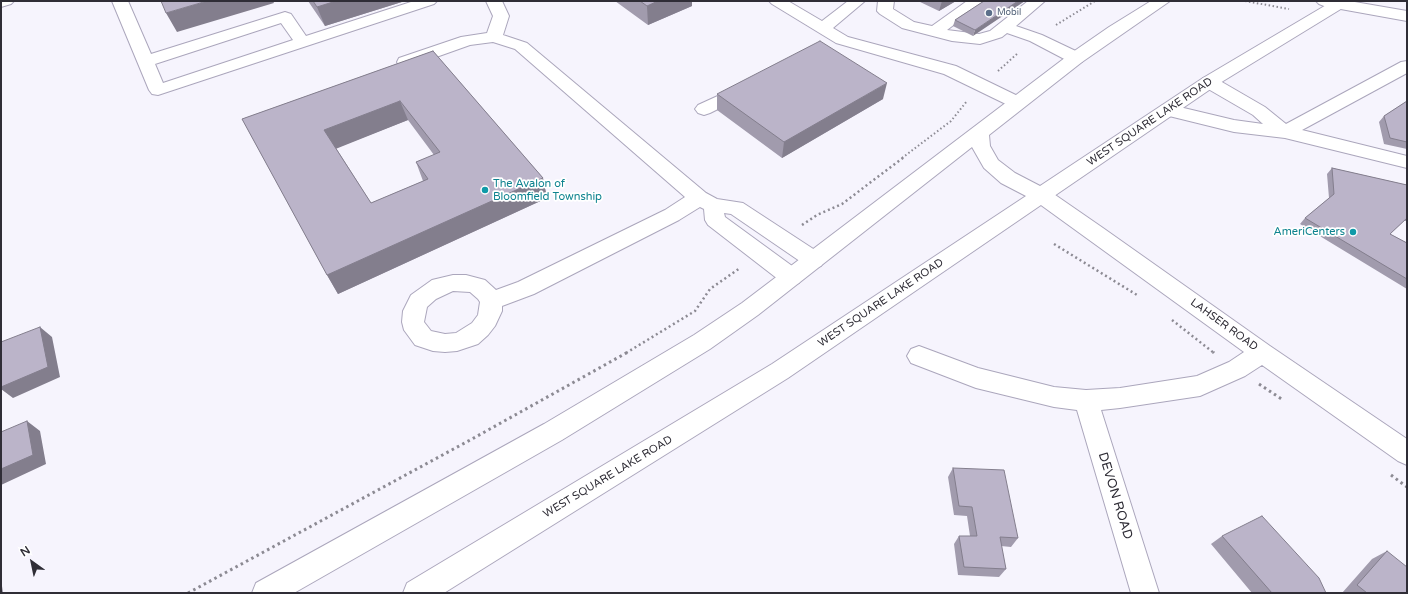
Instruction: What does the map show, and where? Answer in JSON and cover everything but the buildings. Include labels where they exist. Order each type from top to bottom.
[{"type":"main road","points":[[1,2],[6,1]]},
{"type":"main road","points":[[120,1],[158,90],[429,1]]},
{"type":"main road","points":[[494,1],[501,16],[494,36]]},
{"type":"main road","points":[[777,1],[822,29],[835,44],[950,70],[1018,103]]},
{"type":"main road","points":[[822,29],[857,1]]},
{"type":"main road","points":[[886,1],[886,11],[908,25],[952,36],[980,39],[996,34],[999,14]]},
{"type":"main road","points":[[273,591],[632,386],[702,342],[750,309],[1076,58],[1115,30],[1162,1]]},
{"type":"main road","points":[[1336,2],[1407,16]]},
{"type":"main road","name":"WEST SQUARE LAKE ROAD","points":[[417,593],[780,371],[1209,82],[1336,2]]},
{"type":"main road","points":[[934,32],[999,14],[1036,38],[1076,58]]},
{"type":"main road","points":[[146,61],[285,17],[302,42]]},
{"type":"main road","points":[[390,67],[467,40],[494,36],[521,46],[706,201],[715,220],[791,277]]},
{"type":"main road","points":[[1285,132],[1407,66]]},
{"type":"main road","points":[[1383,79],[1407,84]]},
{"type":"main road","points":[[704,109],[759,82]]},
{"type":"main road","points":[[1209,82],[1259,111],[1285,132]]},
{"type":"main road","points":[[1167,110],[1234,126],[1285,132],[1407,162]]},
{"type":"main road","name":"LAHSER ROAD","points":[[979,132],[981,146],[991,164],[1008,178],[1041,196],[1096,233],[1262,353],[1407,453]]},
{"type":"main road","points":[[490,301],[533,285],[672,215],[706,201],[736,208],[814,260]]},
{"type":"main road","points":[[919,356],[983,380],[1054,397],[1086,400],[1127,397],[1200,386],[1237,369],[1262,353]]},
{"type":"main road","name":"DEVON ROAD","points":[[1086,400],[1145,593]]},
{"type":"path","points":[[782,238],[817,215],[842,204],[939,130],[961,110],[969,97],[1036,38],[1095,1]]},
{"type":"path","points":[[1245,1],[1296,10]]},
{"type":"path","points":[[1054,244],[1138,296]]},
{"type":"path","points":[[188,593],[618,358],[695,311],[710,289],[760,254]]},
{"type":"path","points":[[1167,316],[1209,350]]},
{"type":"place","name":"Mobil","points":[[989,13]]},
{"type":"place","name":"The Avalon of Bloomfield Township","points":[[485,190]]},
{"type":"place","name":"AmeriCenters","points":[[1353,232]]}]
